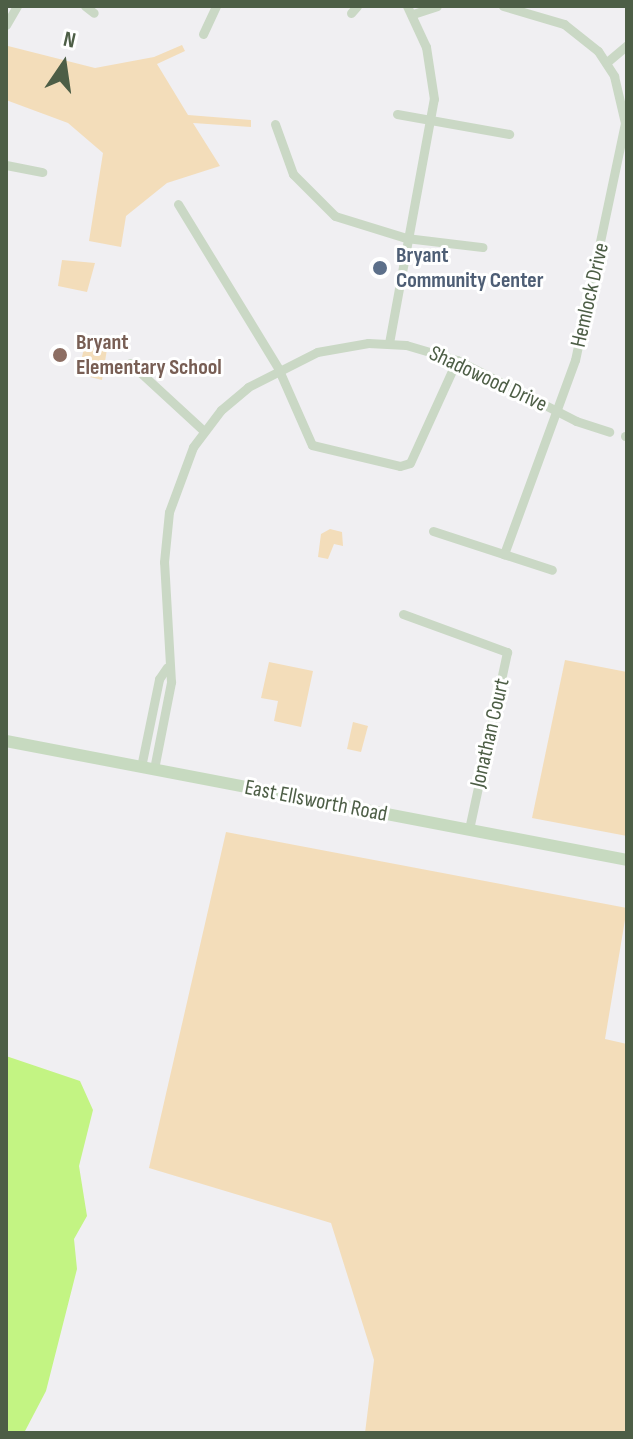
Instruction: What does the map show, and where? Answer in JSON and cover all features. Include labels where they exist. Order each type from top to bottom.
[{"type":"main road","name":"East Ellsworth Road","points":[[6,741],[627,860]]},
{"type":"street","points":[[6,25],[17,6]]},
{"type":"street","points":[[85,6],[94,13]]},
{"type":"street","points":[[203,34],[216,6]]},
{"type":"street","points":[[389,343],[406,238],[432,117],[431,64],[410,10],[437,6]]},
{"type":"street","name":"Hemlock Drive","points":[[504,554],[581,337],[623,141],[621,93],[607,62],[564,24],[509,6]]},
{"type":"street","points":[[607,62],[627,45]]},
{"type":"street","points":[[397,114],[432,117],[509,134]]},
{"type":"street","points":[[275,124],[284,158],[316,202],[351,224],[406,238],[482,247]]},
{"type":"street","points":[[6,165],[42,172]]},
{"type":"street","points":[[178,204],[278,368],[312,445],[405,466],[415,458],[457,360]]},
{"type":"street","name":"Shadowood Drive","points":[[148,768],[171,682],[167,667],[166,528],[178,479],[204,431],[233,398],[278,368],[333,348],[389,343],[457,360],[553,409],[609,432]]},
{"type":"street","points":[[130,363],[204,431]]},
{"type":"street","points":[[433,531],[552,570]]},
{"type":"street","name":"Jonathan Court","points":[[403,614],[507,652],[469,830]]},
{"type":"shaded area","points":[[182,45],[185,51],[157,64],[188,115],[251,120],[251,127],[193,123],[220,166],[167,183],[126,216],[121,247],[89,241],[103,153],[68,123],[6,100],[6,50],[8,46],[95,68],[154,57]]},
{"type":"shaded area","points":[[62,260],[95,263],[87,292],[58,286]]},
{"type":"shaded area","points":[[85,344],[107,349],[102,380],[78,374]]},
{"type":"shaded area","points":[[330,529],[342,532],[343,546],[334,544],[328,559],[318,557],[321,534]]},
{"type":"shaded area","points":[[565,660],[627,672],[627,836],[532,818]]},
{"type":"shaded area","points":[[269,662],[313,671],[301,727],[274,721],[278,701],[261,698]]},
{"type":"shaded area","points":[[353,722],[368,726],[361,752],[347,749]]},
{"type":"shaded area","points":[[226,832],[627,908],[605,1039],[627,1044],[625,1433],[365,1433],[374,1360],[331,1223],[149,1168]]},
{"type":"shaded area","points":[[6,1056],[80,1081],[93,1110],[79,1166],[87,1216],[74,1239],[77,1269],[46,1391],[24,1433],[6,1433]]},
{"type":"place","name":"Bryant Community Center","points":[[380,268]]},
{"type":"place","name":"Bryant Elementary School","points":[[60,355]]}]
